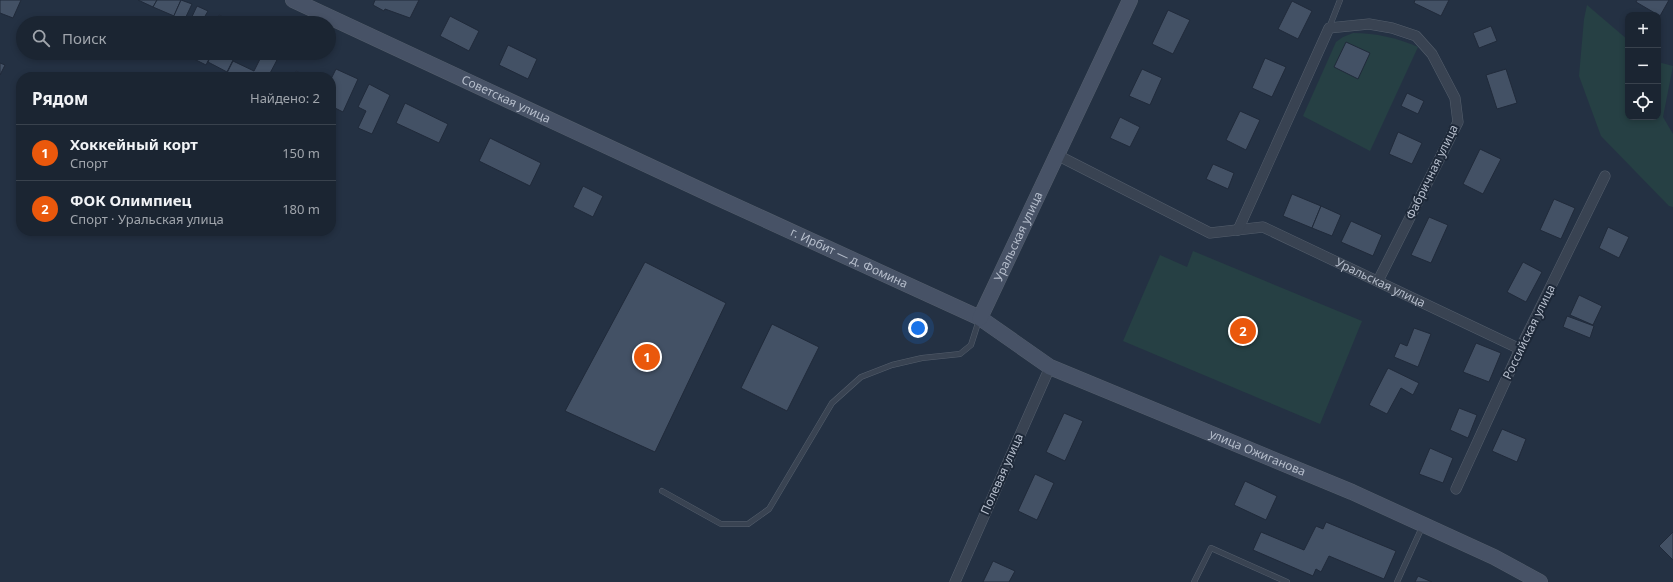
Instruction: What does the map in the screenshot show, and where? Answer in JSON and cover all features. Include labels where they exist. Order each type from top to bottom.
[{"type":"street","name":"Советская улица","points":[[293,0],[327,16]]},
{"type":"street","name":"Уральская улица","points":[[980,318],[1130,0]]},
{"type":"street","name":"Советская улица","points":[[336,20],[718,198]]},
{"type":"street","name":"Фабричная улица","points":[[1329,28],[1369,24],[1392,28],[1416,36],[1432,54],[1456,98],[1458,122],[1378,281]]},
{"type":"street","points":[[1238,230],[1329,28]]},
{"type":"street","name":"Уральская улица","points":[[1057,155],[1210,233],[1263,227],[1520,349]]},
{"type":"street","name":"Российская улица","points":[[1456,489],[1520,349],[1605,176]]},
{"type":"street","name":"г. Ирбит — д. Фомина","points":[[718,198],[980,318]]},
{"type":"street","name":"улица Ожиганова","points":[[980,318],[1050,367],[1352,492],[1494,557],[1534,581]]},
{"type":"street","name":"Полевая улица","points":[[955,582],[1050,367]]},
{"type":"lane","points":[[1329,28],[1340,0]]},
{"type":"lane","points":[[662,491],[721,524],[748,524],[769,509],[832,403],[861,377],[892,365],[922,358],[960,354],[971,345],[980,318]]},
{"type":"lane","points":[[1397,582],[1423,524]]},
{"type":"lane","points":[[1194,582],[1211,548],[1287,582]]},
{"type":"green space","points":[[1587,5],[1625,37],[1625,120],[1661,120],[1661,63],[1673,66],[1663,117],[1673,134],[1673,207],[1669,206],[1601,136],[1579,76],[1584,19]]},
{"type":"green space","points":[[1353,33],[1386,37],[1418,47],[1370,151],[1303,116],[1336,42]]},
{"type":"green space","points":[[1193,251],[1362,321],[1320,424],[1123,341],[1160,255],[1187,267]]},
{"type":"building","points":[[0,0],[21,0],[13,18],[0,13]]},
{"type":"building","points":[[138,0],[157,0],[153,7]]},
{"type":"building","points":[[157,0],[181,0],[174,16],[153,7]]},
{"type":"building","points":[[181,0],[192,4],[186,16],[174,16]]},
{"type":"building","points":[[375,0],[419,0],[410,18],[385,9],[384,11],[373,5]]},
{"type":"building","points":[[1415,0],[1449,0],[1441,16],[1414,3]]},
{"type":"building","points":[[1637,0],[1669,0],[1661,14],[1661,12],[1653,12],[1636,2]]},
{"type":"building","points":[[1292,1],[1312,11],[1298,39],[1278,29]]},
{"type":"building","points":[[197,6],[208,11],[205,16],[192,16]]},
{"type":"building","points":[[1168,10],[1190,20],[1173,54],[1152,44]]},
{"type":"building","points":[[450,16],[479,31],[469,51],[440,36]]},
{"type":"building","points":[[1491,26],[1497,41],[1479,48],[1473,33]]},
{"type":"building","points":[[1346,42],[1370,53],[1358,79],[1334,67]]},
{"type":"building","points":[[508,45],[537,59],[528,79],[499,65]]},
{"type":"building","points":[[1265,58],[1286,67],[1272,97],[1252,88]]},
{"type":"building","points":[[196,60],[208,60],[206,65]]},
{"type":"building","points":[[209,60],[233,60],[227,72],[208,62]]},
{"type":"building","points":[[260,60],[277,60],[271,72],[228,72],[233,61],[254,71]]},
{"type":"building","points":[[0,63],[5,65],[0,75]]},
{"type":"building","points":[[336,69],[358,79],[343,112],[336,108],[336,72],[334,72]]},
{"type":"building","points":[[1142,69],[1162,78],[1150,105],[1129,96]]},
{"type":"building","points":[[1506,69],[1517,103],[1497,109],[1486,75]]},
{"type":"building","points":[[369,84],[390,95],[372,134],[358,128],[366,111],[358,107]]},
{"type":"building","points":[[1407,93],[1424,101],[1418,114],[1401,106]]},
{"type":"building","points":[[405,103],[448,124],[439,143],[396,123]]},
{"type":"building","points":[[1240,111],[1260,120],[1246,150],[1226,140]]},
{"type":"building","points":[[1120,117],[1140,127],[1130,147],[1110,138]]},
{"type":"building","points":[[1398,132],[1422,143],[1412,164],[1389,154]]},
{"type":"building","points":[[490,138],[541,163],[530,186],[479,161]]},
{"type":"building","points":[[1480,149],[1501,159],[1483,194],[1463,184]]},
{"type":"building","points":[[1213,164],[1234,173],[1228,189],[1206,179]]},
{"type":"building","points":[[583,186],[603,196],[593,217],[573,207]]},
{"type":"building","points":[[1292,194],[1321,206],[1312,228],[1283,216]]},
{"type":"building","points":[[1554,199],[1575,208],[1561,239],[1540,230]]},
{"type":"building","points":[[1321,206],[1341,215],[1332,236],[1312,228]]},
{"type":"building","points":[[1429,217],[1448,225],[1431,263],[1411,255]]},
{"type":"building","points":[[1351,221],[1382,235],[1373,256],[1341,242]]},
{"type":"building","points":[[1608,227],[1629,237],[1619,258],[1599,248]]},
{"type":"building","points":[[645,262],[726,303],[655,452],[565,411]]},
{"type":"building","points":[[1523,262],[1542,272],[1526,302],[1507,292]]},
{"type":"building","points":[[1579,295],[1602,306],[1593,325],[1570,315]]},
{"type":"building","points":[[1567,316],[1594,326],[1590,338],[1563,327]]},
{"type":"building","points":[[772,324],[819,347],[787,411],[741,388]]},
{"type":"building","points":[[1414,328],[1431,334],[1418,367],[1394,357],[1400,343],[1407,346]]},
{"type":"building","points":[[1476,343],[1501,353],[1489,382],[1463,372]]},
{"type":"building","points":[[1388,368],[1419,383],[1413,395],[1401,388],[1387,414],[1369,405]]},
{"type":"building","points":[[1459,408],[1477,415],[1468,438],[1450,430]]},
{"type":"building","points":[[1064,413],[1083,421],[1065,461],[1046,452]]},
{"type":"building","points":[[1502,429],[1526,439],[1517,462],[1492,451]]},
{"type":"building","points":[[1430,448],[1453,458],[1443,483],[1419,474]]},
{"type":"building","points":[[1035,474],[1054,483],[1037,520],[1018,511]]},
{"type":"building","points":[[1245,481],[1277,496],[1266,520],[1234,505]]},
{"type":"building","points":[[1326,522],[1396,551],[1384,579],[1329,556],[1321,572],[1316,569],[1313,576],[1253,550],[1261,532],[1304,550],[1316,526],[1323,529]]},
{"type":"building","points":[[1673,532],[1673,560],[1659,546]]},
{"type":"building","points":[[993,561],[1015,571],[1009,582],[983,582]]},
{"type":"building","points":[[1418,576],[1432,582],[1415,582]]},
{"type":"place","name":"ФОК Олимпиец","points":[[1243,331]]},
{"type":"place","name":"Хоккейный корт","points":[[647,357]]}]
